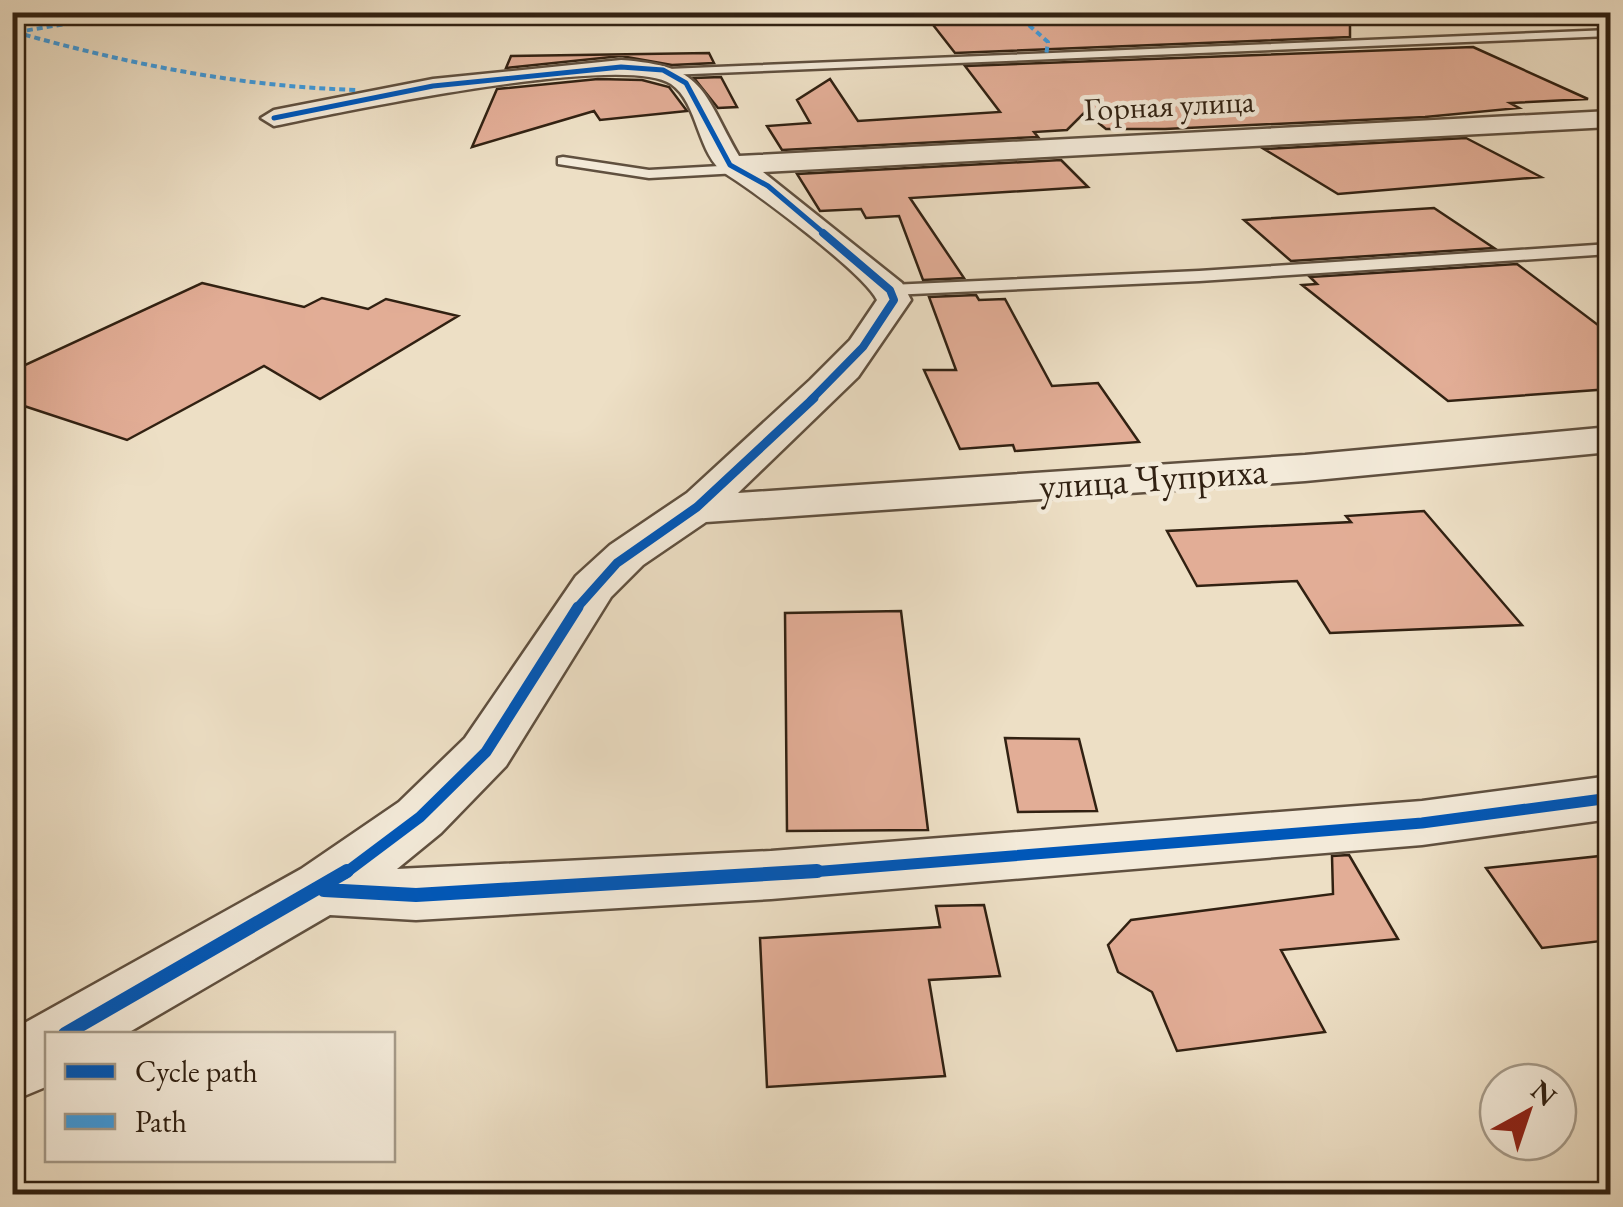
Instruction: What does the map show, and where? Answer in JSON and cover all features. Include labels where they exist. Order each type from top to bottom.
[{"type":"street","points":[[70,1032],[324,890],[375,854],[466,776],[570,616],[613,566],[663,526],[695,509],[848,365],[881,325],[894,300],[890,290],[768,186],[734,167],[686,83],[668,72],[621,67],[450,84],[274,118]]},
{"type":"street","name":"Горная улица","points":[[734,167],[1610,119]]},
{"type":"street","name":"улица Чуприха","points":[[695,509],[1286,469],[1610,440]]},
{"type":"street","points":[[324,890],[416,895],[771,875],[1422,823],[1610,798]]},
{"type":"street","points":[[12,1069],[45,1048]]},
{"type":"lane","points":[[668,72],[1610,33]]},
{"type":"lane","points":[[563,161],[665,174],[734,167]]},
{"type":"lane","points":[[890,290],[1164,278],[1610,249]]},
{"type":"building","points":[[923,12],[1350,12],[1350,37],[955,53]]},
{"type":"building","points":[[1473,47],[1588,99],[1510,103],[1519,108],[1425,117],[1165,129],[1106,129],[1085,112],[1067,130],[1034,132],[1038,137],[782,150],[767,126],[810,123],[797,100],[830,79],[858,121],[1000,112],[965,66]]},
{"type":"building","points":[[709,53],[714,63],[672,65],[621,56],[506,68],[511,56]]},
{"type":"building","points":[[721,77],[737,107],[718,108],[694,78]]},
{"type":"building","points":[[598,79],[642,80],[669,87],[687,111],[600,120],[594,111],[472,147],[497,89]]},
{"type":"building","points":[[1466,138],[1541,177],[1338,194],[1264,149]]},
{"type":"building","points":[[1061,160],[1088,187],[910,198],[964,278],[923,280],[899,216],[866,218],[861,209],[820,211],[797,174]]},
{"type":"building","points":[[1434,208],[1494,248],[1291,261],[1244,220]]},
{"type":"building","points":[[1517,264],[1610,334],[1610,389],[1448,401],[1302,285],[1317,284],[1310,277]]},
{"type":"building","points":[[202,283],[304,307],[322,298],[368,309],[386,299],[458,316],[320,399],[264,366],[127,440],[12,402],[12,371]]},
{"type":"building","points":[[976,295],[979,300],[1005,299],[1052,386],[1098,383],[1139,442],[1015,451],[1013,445],[960,449],[924,370],[956,370],[929,297]]},
{"type":"building","points":[[1424,511],[1522,625],[1330,633],[1297,581],[1197,586],[1167,531],[1351,522],[1346,516]]},
{"type":"building","points":[[901,611],[928,830],[787,831],[785,613]]},
{"type":"building","points":[[1005,738],[1079,739],[1097,811],[1018,812]]},
{"type":"building","points":[[1349,855],[1398,939],[1281,950],[1325,1032],[1177,1051],[1152,992],[1118,972],[1108,945],[1131,920],[1333,894],[1332,856]]},
{"type":"building","points":[[1610,855],[1610,940],[1542,948],[1486,868]]},
{"type":"building","points":[[984,905],[1000,976],[929,980],[945,1076],[767,1087],[760,938],[940,927],[936,906]]},
{"type":"marked path","points":[[17,32],[138,12]]},
{"type":"marked path","points":[[1014,12],[1048,42],[1046,56]]},
{"type":"marked path","points":[[15,32],[185,73],[272,85],[359,90]]},
{"type":"cycle path","points":[[69,1032],[324,887],[420,817],[486,752],[555,640],[594,587],[627,555],[703,502],[844,369],[880,325],[894,300],[890,290],[768,186],[730,165],[686,83],[663,70],[621,67],[433,86],[274,118]]},
{"type":"cycle path","points":[[324,890],[416,895],[771,875],[1422,823],[1610,798]]}]
